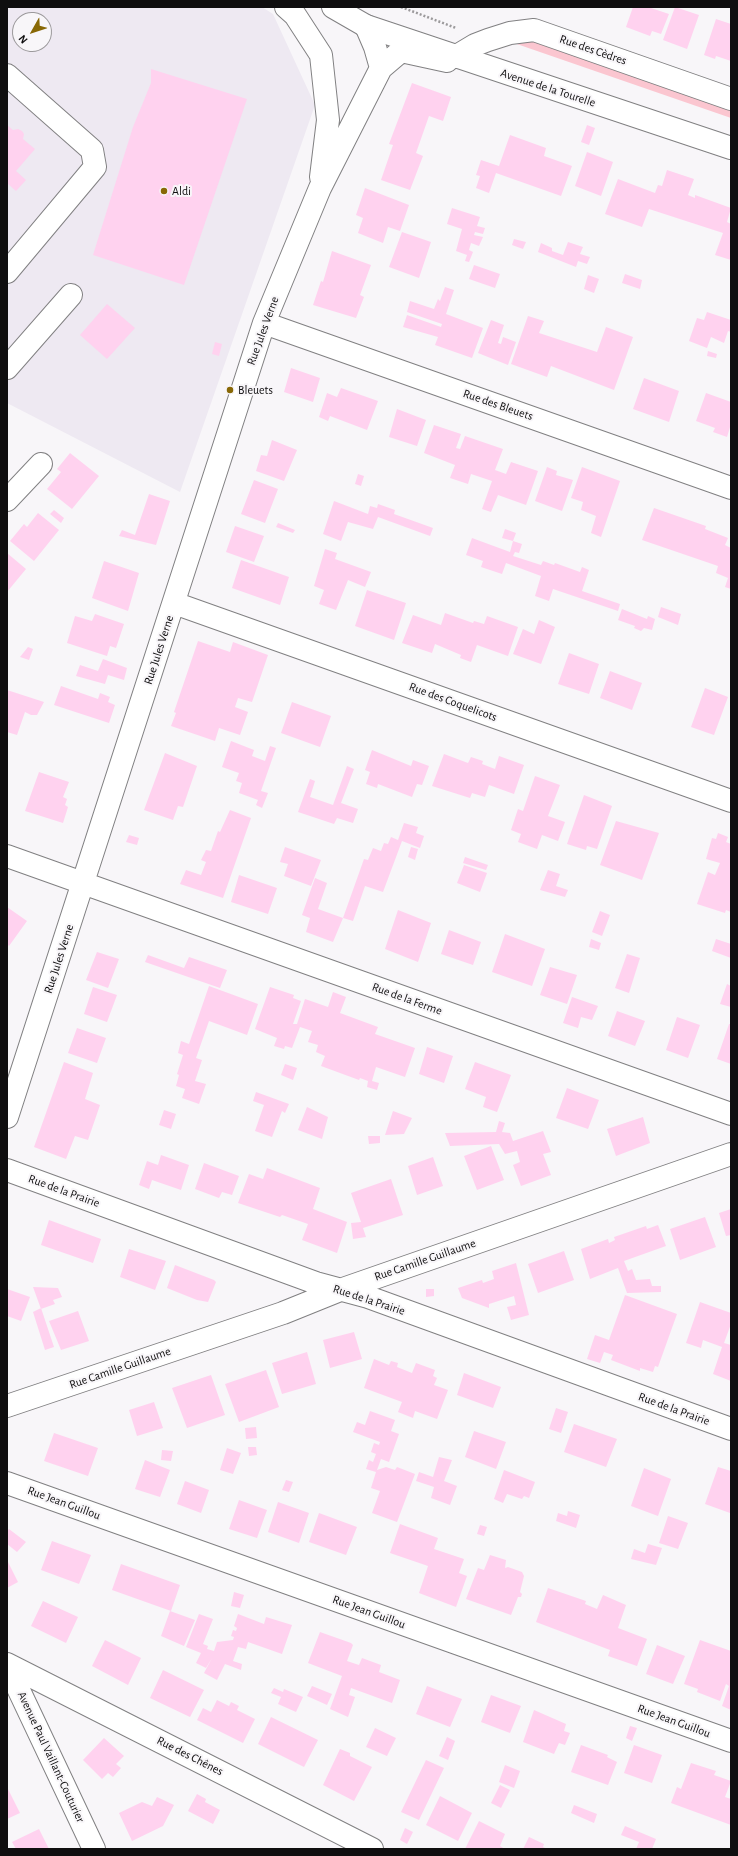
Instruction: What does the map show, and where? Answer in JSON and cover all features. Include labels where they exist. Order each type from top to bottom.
[{"type":"street","name":"Rue Jules Verne","points":[[286,7],[295,15],[321,55],[328,120],[320,188]]},
{"type":"street","name":"Avenue de la Tourelle","points":[[333,7],[366,26],[731,148]]},
{"type":"street","points":[[366,26],[375,47],[381,68],[401,51],[504,73]]},
{"type":"street","name":"Rue des Cèdres","points":[[455,57],[475,44],[510,33],[534,30],[731,99]]},
{"type":"street","name":"Rue Jules Verne","points":[[7,1117],[264,323],[320,188],[381,68]]},
{"type":"street","points":[[7,75],[92,150],[95,167],[7,272]]},
{"type":"street","points":[[7,368],[71,295]]},
{"type":"street","name":"Rue des Bleuets","points":[[264,323],[731,488]]},
{"type":"street","points":[[7,500],[42,464]]},
{"type":"street","name":"Rue des Coquelicots","points":[[174,603],[731,801]]},
{"type":"street","name":"Rue de la Ferme","points":[[7,856],[731,1114]]},
{"type":"street","name":"Rue Camille Guillaume","points":[[7,1406],[283,1314],[340,1290],[731,1154]]},
{"type":"street","name":"Rue de la Prairie","points":[[7,1170],[731,1429]]},
{"type":"street","name":"Rue Jean Guillou","points":[[7,1483],[731,1741]]},
{"type":"street","name":"Avenue Paul Vaillant-Couturier","points":[[7,1664],[94,1849]]},
{"type":"street","name":"Rue des Chênes","points":[[7,1664],[372,1849]]},
{"type":"shaded area","points":[[7,7],[262,7],[273,14],[315,105],[180,492],[7,403]]},
{"type":"shaded area","points":[[529,40],[731,107],[731,118],[511,42]]},
{"type":"building","points":[[633,7],[648,7],[669,14],[661,34],[652,31],[650,36],[626,27]]},
{"type":"building","points":[[675,7],[699,15],[687,49],[663,40]]},
{"type":"building","points":[[716,19],[731,24],[731,61],[716,56],[715,59],[704,55]]},
{"type":"building","name":"Aldi","points":[[151,69],[247,99],[184,285],[93,255],[133,127],[151,83]]},
{"type":"building","points":[[412,83],[451,97],[443,121],[429,116],[416,153],[423,156],[410,190],[381,180],[393,145],[389,144]]},
{"type":"building","points":[[7,125],[13,130],[18,129],[22,131],[24,134],[23,139],[35,149],[16,171],[26,180],[16,191],[7,183]]},
{"type":"building","points":[[587,125],[595,128],[589,145],[581,142]]},
{"type":"building","points":[[510,135],[546,148],[544,156],[572,166],[561,196],[496,173],[489,193],[476,188],[480,176],[476,175],[481,160],[499,166]]},
{"type":"building","points":[[587,152],[613,162],[601,196],[575,186]]},
{"type":"building","points":[[667,170],[694,179],[688,195],[695,198],[695,195],[731,208],[727,222],[731,224],[731,260],[715,255],[723,233],[649,209],[642,227],[605,214],[618,179],[655,193],[658,185],[662,186]]},
{"type":"building","points":[[365,188],[409,205],[400,231],[388,227],[383,243],[358,233],[363,218],[356,215]]},
{"type":"building","points":[[452,208],[480,217],[477,226],[485,228],[483,234],[475,232],[474,235],[483,237],[479,246],[471,243],[469,250],[473,252],[469,262],[465,261],[467,255],[456,251],[462,229],[447,224]]},
{"type":"building","points":[[402,232],[431,242],[419,278],[389,267]]},
{"type":"building","points":[[514,239],[526,242],[523,249],[512,245]]},
{"type":"building","points":[[568,242],[583,247],[580,254],[590,257],[587,264],[578,261],[576,267],[538,252],[541,243],[552,248],[552,251],[563,255]]},
{"type":"building","points":[[332,251],[371,265],[360,295],[364,297],[356,318],[313,305],[321,281],[323,282]]},
{"type":"building","points":[[474,265],[500,274],[495,288],[469,279]]},
{"type":"building","points":[[625,274],[642,280],[640,289],[622,283]]},
{"type":"building","points":[[588,275],[599,279],[594,293],[584,289]]},
{"type":"building","points":[[445,287],[454,290],[446,314],[483,328],[472,358],[435,345],[438,337],[403,327],[407,315],[441,327],[442,324],[407,312],[410,301],[434,309],[438,299],[440,301]]},
{"type":"building","points":[[107,304],[135,328],[107,359],[80,335]]},
{"type":"building","points":[[707,312],[731,320],[731,332],[728,331],[724,343],[711,337],[707,348],[689,341],[697,318],[704,320]]},
{"type":"building","points":[[528,316],[544,321],[539,333],[597,352],[606,327],[633,337],[614,390],[551,366],[547,377],[511,364]]},
{"type":"building","points":[[491,320],[504,325],[498,343],[501,344],[503,337],[516,342],[508,365],[478,353]]},
{"type":"building","points":[[215,342],[222,344],[219,356],[212,354]]},
{"type":"building","points":[[708,351],[717,354],[716,358],[707,356]]},
{"type":"building","points":[[291,368],[320,378],[313,402],[284,392]]},
{"type":"building","points":[[644,378],[679,391],[669,422],[633,409]]},
{"type":"building","points":[[341,388],[378,401],[367,430],[330,416],[328,421],[319,417],[327,393],[337,397]]},
{"type":"building","points":[[706,393],[731,402],[731,424],[727,437],[713,432],[715,428],[696,421]]},
{"type":"building","points":[[397,409],[426,420],[417,446],[389,437]]},
{"type":"building","points":[[434,425],[461,434],[456,448],[460,449],[465,436],[503,449],[495,470],[506,474],[511,462],[538,471],[526,505],[498,495],[491,512],[482,509],[492,481],[471,474],[468,484],[450,478],[455,465],[424,453]]},
{"type":"building","points":[[272,440],[297,450],[284,481],[256,471],[261,455],[267,456]]},
{"type":"building","points":[[70,453],[99,476],[72,509],[47,489],[61,472],[57,469]]},
{"type":"building","points":[[547,467],[557,471],[556,475],[573,480],[562,511],[535,501]]},
{"type":"building","points":[[582,467],[620,481],[601,537],[591,533],[596,516],[581,510],[583,502],[571,498]]},
{"type":"building","points":[[358,474],[364,476],[361,486],[355,484]]},
{"type":"building","points":[[254,480],[278,489],[265,523],[241,514]]},
{"type":"building","points":[[149,494],[170,501],[156,545],[119,536],[122,530],[135,535]]},
{"type":"building","points":[[334,501],[368,514],[370,506],[377,508],[378,504],[395,510],[394,514],[433,528],[430,536],[378,517],[373,529],[348,522],[341,541],[323,534]]},
{"type":"building","points":[[654,508],[706,526],[705,529],[728,538],[725,545],[731,548],[731,589],[725,587],[728,578],[716,573],[718,566],[642,540]]},
{"type":"building","points":[[54,510],[64,518],[61,523],[50,514]]},
{"type":"building","points":[[38,513],[59,530],[34,561],[10,541],[24,524],[27,527]]},
{"type":"building","points":[[278,523],[295,530],[293,533],[276,527]]},
{"type":"building","points":[[235,526],[264,536],[254,562],[226,552]]},
{"type":"building","points":[[505,529],[516,533],[513,541],[502,538]]},
{"type":"building","points":[[472,538],[510,552],[513,541],[522,544],[519,553],[515,552],[513,556],[541,565],[543,561],[554,565],[555,563],[580,572],[582,567],[589,570],[582,591],[620,604],[618,611],[553,589],[549,601],[535,596],[541,576],[506,563],[502,574],[481,567],[483,561],[466,555]]},
{"type":"building","points":[[325,549],[337,553],[335,559],[371,572],[365,587],[348,580],[336,610],[319,604],[324,590],[314,586]]},
{"type":"building","points":[[7,553],[26,569],[7,592]]},
{"type":"building","points":[[241,560],[289,577],[280,605],[232,588]]},
{"type":"building","points":[[104,561],[139,573],[128,611],[92,598]]},
{"type":"building","points":[[367,590],[406,603],[394,640],[355,626]]},
{"type":"building","points":[[661,607],[681,614],[678,625],[658,617]]},
{"type":"building","points":[[622,609],[647,619],[648,616],[655,619],[652,630],[644,628],[641,631],[634,628],[635,626],[618,620]]},
{"type":"building","points":[[445,613],[473,623],[474,621],[484,624],[487,616],[518,627],[508,656],[477,645],[471,662],[460,658],[461,655],[435,644],[432,653],[402,643],[413,615],[441,625]]},
{"type":"building","points":[[95,614],[124,624],[116,648],[110,646],[107,656],[67,643],[75,616],[92,621]]},
{"type":"building","points":[[539,620],[555,627],[541,664],[513,654],[523,629],[534,634]]},
{"type":"building","points":[[198,641],[230,652],[233,642],[268,655],[252,702],[238,698],[235,707],[248,712],[240,735],[219,728],[215,741],[171,726],[176,713],[174,712]]},
{"type":"building","points":[[28,647],[33,649],[29,660],[20,657]]},
{"type":"building","points":[[569,653],[599,664],[589,694],[558,684]]},
{"type":"building","points":[[103,659],[127,668],[124,680],[108,675],[105,684],[76,676],[80,665],[98,671]]},
{"type":"building","points":[[610,671],[642,683],[632,710],[600,698]]},
{"type":"building","points":[[61,686],[98,699],[100,693],[110,697],[108,702],[115,705],[109,723],[54,705]]},
{"type":"building","points":[[705,688],[728,697],[714,735],[691,727]]},
{"type":"building","points":[[7,690],[44,702],[37,715],[31,715],[25,712],[17,735],[7,732]]},
{"type":"building","points":[[292,702],[331,716],[320,747],[281,733]]},
{"type":"building","points":[[231,741],[254,750],[252,756],[265,761],[270,746],[276,748],[261,791],[268,793],[262,808],[256,805],[258,800],[239,793],[242,783],[236,781],[239,773],[222,767]]},
{"type":"building","points":[[372,750],[411,766],[413,760],[429,766],[422,785],[417,784],[412,797],[378,784],[377,788],[366,784],[370,772],[365,770]]},
{"type":"building","points":[[165,753],[197,766],[183,807],[178,806],[173,820],[144,810]]},
{"type":"building","points":[[444,754],[468,763],[471,757],[483,761],[482,764],[495,769],[499,756],[524,765],[514,794],[489,785],[485,797],[472,793],[470,798],[432,786]]},
{"type":"building","points":[[347,766],[354,769],[341,803],[358,809],[353,823],[337,818],[334,824],[298,812],[310,779],[315,781],[310,797],[333,805]]},
{"type":"building","points":[[39,772],[69,782],[63,797],[67,799],[65,805],[68,807],[63,823],[25,811]]},
{"type":"building","points":[[535,776],[560,785],[548,816],[565,822],[558,841],[542,835],[537,849],[518,842],[521,834],[511,830],[518,809],[523,811]]},
{"type":"building","points":[[584,795],[612,806],[597,849],[587,846],[586,850],[567,844]]},
{"type":"building","points":[[230,810],[251,818],[223,898],[180,884],[186,870],[201,875],[206,862],[201,860],[206,850],[211,851],[218,831],[220,832]]},
{"type":"building","points":[[616,821],[659,833],[642,880],[600,865]]},
{"type":"building","points":[[404,823],[418,827],[416,833],[424,836],[420,848],[402,841],[383,892],[365,886],[353,921],[343,918],[364,859],[368,860],[373,848],[381,851],[384,843],[388,844],[391,837],[398,840]]},
{"type":"building","points":[[718,833],[728,837],[726,842],[731,844],[731,912],[726,910],[725,913],[697,904],[708,872],[715,875],[720,863],[706,859],[712,838],[716,839]]},
{"type":"building","points":[[129,835],[139,838],[137,845],[126,842]]},
{"type":"building","points":[[285,847],[321,860],[311,886],[284,876],[288,864],[280,862]]},
{"type":"building","points":[[411,847],[418,849],[415,860],[408,857]]},
{"type":"building","points":[[465,857],[488,865],[486,870],[463,863]]},
{"type":"building","points":[[464,865],[487,873],[480,892],[457,883]]},
{"type":"building","points":[[548,870],[560,874],[556,886],[568,890],[565,897],[540,890]]},
{"type":"building","points":[[239,875],[277,888],[268,914],[231,902]]},
{"type":"building","points":[[315,878],[327,883],[318,909],[343,918],[333,942],[306,932],[310,918],[302,915]]},
{"type":"building","points":[[7,907],[27,921],[9,946],[7,944]]},
{"type":"building","points":[[398,910],[431,923],[418,962],[385,949]]},
{"type":"building","points":[[600,911],[610,915],[602,936],[592,932]]},
{"type":"building","points":[[449,930],[481,942],[473,965],[441,954]]},
{"type":"building","points":[[505,934],[545,949],[532,986],[492,972]]},
{"type":"building","points":[[591,939],[601,943],[599,950],[589,947]]},
{"type":"building","points":[[716,939],[731,944],[731,958],[712,951]]},
{"type":"building","points":[[97,952],[119,959],[108,988],[86,980]]},
{"type":"building","points":[[627,954],[640,958],[629,993],[615,988]]},
{"type":"building","points":[[148,955],[184,968],[189,957],[227,970],[220,988],[145,962]]},
{"type":"building","points":[[550,967],[577,975],[567,1004],[540,995]]},
{"type":"building","points":[[727,984],[731,986],[731,1007],[720,1004]]},
{"type":"building","points":[[209,986],[258,1004],[247,1035],[209,1021],[196,1058],[202,1060],[195,1081],[206,1084],[199,1104],[182,1098],[185,1089],[176,1086],[179,1075],[177,1074],[183,1055],[178,1053],[181,1041],[189,1044]]},
{"type":"building","points":[[93,987],[117,995],[107,1022],[84,1014]]},
{"type":"building","points":[[270,987],[294,995],[293,998],[301,1001],[293,1024],[297,1024],[305,999],[328,1007],[333,992],[346,997],[340,1013],[378,1027],[375,1034],[415,1048],[405,1077],[376,1067],[372,1081],[379,1083],[377,1090],[367,1087],[368,1081],[360,1078],[359,1080],[321,1066],[325,1056],[316,1052],[318,1045],[308,1042],[312,1031],[300,1027],[292,1048],[285,1046],[284,1049],[274,1046],[277,1038],[255,1029]]},
{"type":"building","points":[[572,997],[598,1006],[592,1020],[581,1017],[578,1028],[563,1023]]},
{"type":"building","points":[[617,1011],[645,1021],[635,1046],[608,1036]]},
{"type":"building","points":[[677,1017],[700,1025],[688,1058],[666,1050]]},
{"type":"building","points":[[729,1024],[731,1024],[731,1064],[717,1059]]},
{"type":"building","points":[[77,1028],[106,1038],[97,1063],[68,1053]]},
{"type":"building","points":[[427,1047],[453,1056],[444,1083],[419,1074]]},
{"type":"building","points":[[64,1062],[93,1073],[85,1099],[100,1105],[88,1140],[75,1136],[66,1159],[34,1147]]},
{"type":"building","points":[[475,1062],[511,1075],[497,1112],[483,1107],[486,1097],[465,1089]]},
{"type":"building","points":[[285,1064],[297,1068],[293,1080],[281,1075]]},
{"type":"building","points":[[567,1088],[599,1100],[588,1129],[556,1118]]},
{"type":"building","points":[[256,1092],[289,1104],[285,1113],[282,1111],[272,1137],[255,1131],[264,1105],[253,1101]]},
{"type":"building","points":[[307,1107],[328,1117],[322,1139],[298,1130]]},
{"type":"building","points":[[164,1110],[176,1114],[171,1129],[159,1125]]},
{"type":"building","points":[[393,1111],[412,1118],[404,1134],[385,1135]]},
{"type":"building","points":[[643,1117],[650,1143],[616,1156],[607,1129]]},
{"type":"building","points":[[499,1121],[505,1123],[502,1132],[510,1133],[513,1141],[543,1131],[551,1152],[543,1154],[551,1175],[521,1186],[513,1165],[520,1162],[517,1151],[505,1154],[499,1144],[450,1146],[445,1133],[496,1132]]},
{"type":"building","points":[[368,1136],[380,1136],[380,1143],[369,1144]]},
{"type":"building","points":[[491,1146],[504,1180],[477,1190],[464,1156]]},
{"type":"building","points":[[161,1155],[189,1165],[181,1190],[152,1180],[149,1189],[139,1185],[147,1161],[158,1165]]},
{"type":"building","points":[[433,1157],[443,1186],[417,1195],[408,1166]]},
{"type":"building","points":[[204,1163],[239,1176],[232,1195],[222,1192],[219,1198],[195,1189]]},
{"type":"building","points":[[267,1168],[320,1188],[313,1209],[347,1222],[337,1253],[302,1240],[308,1224],[282,1215],[280,1217],[238,1203],[249,1174],[263,1179]]},
{"type":"building","points":[[391,1179],[403,1215],[363,1228],[366,1237],[353,1239],[351,1223],[361,1222],[351,1193]]},
{"type":"building","points":[[731,1209],[731,1235],[726,1236],[719,1213]]},
{"type":"building","points":[[705,1217],[716,1247],[680,1260],[670,1229]]},
{"type":"building","points":[[49,1220],[101,1239],[93,1263],[41,1245]]},
{"type":"building","points":[[658,1225],[666,1246],[624,1261],[628,1271],[632,1269],[636,1280],[650,1279],[652,1286],[661,1286],[661,1292],[627,1293],[618,1268],[590,1279],[581,1249],[608,1239],[609,1243],[615,1240],[614,1237],[646,1226],[647,1229]]},
{"type":"building","points":[[129,1249],[166,1261],[155,1290],[120,1277]]},
{"type":"building","points":[[564,1251],[574,1280],[538,1293],[528,1264]]},
{"type":"building","points":[[516,1263],[529,1315],[511,1320],[507,1307],[516,1305],[514,1296],[489,1304],[489,1308],[462,1298],[458,1288],[482,1280],[483,1283],[494,1279],[492,1271]]},
{"type":"building","points":[[175,1265],[216,1282],[208,1302],[197,1300],[167,1288]]},
{"type":"building","points":[[33,1287],[58,1288],[62,1297],[53,1300],[55,1304],[41,1309]]},
{"type":"building","points":[[7,1289],[30,1297],[21,1321],[7,1316]]},
{"type":"building","points":[[426,1289],[434,1289],[434,1296],[426,1297]]},
{"type":"building","points":[[625,1295],[677,1314],[658,1367],[655,1366],[653,1372],[640,1368],[640,1371],[611,1360],[613,1355],[604,1352],[600,1363],[587,1359],[595,1335],[609,1340]]},
{"type":"building","points":[[700,1302],[731,1313],[731,1324],[724,1343],[731,1345],[731,1381],[713,1374],[722,1347],[703,1340],[701,1348],[686,1343]]},
{"type":"building","points":[[41,1308],[54,1347],[45,1350],[33,1312]]},
{"type":"building","points":[[78,1311],[89,1341],[61,1350],[49,1321]]},
{"type":"building","points":[[354,1332],[362,1359],[330,1368],[323,1340]]},
{"type":"building","points":[[307,1352],[316,1384],[282,1394],[272,1363]]},
{"type":"building","points":[[374,1359],[389,1365],[391,1361],[398,1363],[397,1367],[412,1373],[416,1363],[435,1370],[433,1376],[437,1378],[434,1385],[448,1390],[437,1419],[415,1411],[413,1418],[398,1412],[402,1402],[364,1388]]},
{"type":"building","points":[[266,1370],[279,1407],[239,1422],[225,1384]]},
{"type":"building","points":[[464,1373],[501,1387],[493,1408],[457,1395]]},
{"type":"building","points":[[211,1375],[225,1415],[187,1428],[172,1388]]},
{"type":"building","points":[[154,1402],[163,1428],[137,1436],[129,1410]]},
{"type":"building","points":[[556,1408],[568,1412],[561,1433],[549,1429]]},
{"type":"building","points":[[370,1411],[395,1420],[391,1431],[399,1434],[389,1462],[381,1459],[377,1470],[386,1467],[395,1470],[397,1467],[415,1474],[397,1522],[372,1513],[380,1491],[371,1488],[376,1472],[366,1469],[369,1460],[373,1462],[376,1454],[371,1452],[374,1443],[379,1445],[380,1442],[353,1432],[357,1422],[365,1425]]},
{"type":"building","points":[[574,1424],[617,1439],[606,1467],[564,1452]]},
{"type":"building","points":[[256,1427],[257,1438],[246,1439],[245,1428]]},
{"type":"building","points":[[474,1431],[506,1442],[496,1469],[465,1457]]},
{"type":"building","points":[[54,1433],[98,1448],[88,1476],[44,1461]]},
{"type":"building","points":[[248,1447],[256,1447],[257,1455],[249,1456]]},
{"type":"building","points":[[227,1448],[241,1453],[233,1474],[220,1470]]},
{"type":"building","points":[[162,1450],[173,1451],[171,1461],[161,1460]]},
{"type":"building","points":[[439,1457],[452,1460],[444,1481],[457,1486],[450,1505],[431,1498],[434,1487],[416,1481],[419,1472],[433,1477]]},
{"type":"building","points":[[145,1460],[170,1470],[160,1497],[135,1489]]},
{"type":"building","points":[[718,1467],[731,1471],[730,1513],[705,1504]]},
{"type":"building","points":[[644,1468],[671,1479],[658,1516],[631,1506]]},
{"type":"building","points":[[504,1470],[535,1482],[529,1498],[524,1496],[522,1499],[507,1494],[503,1503],[494,1499]]},
{"type":"building","points":[[286,1480],[293,1482],[289,1492],[282,1490]]},
{"type":"building","points":[[185,1481],[209,1490],[201,1513],[177,1504]]},
{"type":"building","points":[[239,1500],[267,1510],[257,1538],[229,1529]]},
{"type":"building","points":[[278,1502],[309,1513],[299,1543],[268,1532]]},
{"type":"building","points":[[568,1511],[580,1515],[576,1528],[556,1521],[558,1513],[567,1516]]},
{"type":"building","points":[[319,1513],[357,1527],[346,1555],[309,1542]]},
{"type":"building","points":[[668,1516],[688,1523],[678,1549],[659,1543]]},
{"type":"building","points":[[400,1524],[438,1538],[434,1549],[464,1559],[459,1573],[467,1576],[456,1607],[419,1593],[428,1566],[390,1553]]},
{"type":"building","points":[[480,1525],[487,1527],[484,1536],[477,1534]]},
{"type":"building","points":[[9,1529],[26,1542],[17,1552],[7,1544],[7,1531]]},
{"type":"building","points":[[52,1541],[91,1555],[79,1584],[41,1570]]},
{"type":"building","points":[[648,1544],[662,1548],[656,1565],[631,1559],[634,1549],[645,1553]]},
{"type":"building","points":[[490,1555],[506,1560],[505,1568],[508,1567],[522,1572],[524,1576],[520,1592],[522,1594],[521,1597],[518,1597],[511,1615],[466,1599],[478,1568],[484,1570]]},
{"type":"building","points":[[7,1560],[18,1582],[7,1588]]},
{"type":"building","points":[[121,1564],[180,1585],[171,1611],[112,1590]]},
{"type":"building","points":[[548,1588],[586,1601],[585,1604],[597,1609],[603,1595],[626,1605],[618,1628],[647,1639],[637,1666],[608,1656],[610,1650],[536,1622]]},
{"type":"building","points":[[234,1592],[244,1595],[240,1608],[231,1606]]},
{"type":"building","points":[[43,1601],[78,1617],[66,1643],[31,1626]]},
{"type":"building","points":[[170,1611],[195,1620],[184,1646],[161,1636]]},
{"type":"building","points":[[199,1614],[213,1619],[203,1644],[208,1646],[207,1649],[214,1651],[217,1642],[233,1640],[234,1637],[231,1636],[233,1630],[236,1631],[237,1628],[234,1626],[238,1614],[264,1624],[266,1617],[292,1625],[282,1654],[248,1642],[246,1649],[238,1647],[233,1661],[242,1664],[241,1670],[225,1664],[217,1680],[204,1673],[212,1658],[206,1668],[196,1663],[201,1653],[186,1647]]},
{"type":"building","points":[[320,1632],[353,1645],[347,1661],[359,1665],[362,1658],[381,1665],[379,1672],[400,1680],[392,1703],[351,1688],[349,1695],[355,1697],[348,1717],[330,1709],[342,1676],[308,1663]]},
{"type":"building","points":[[105,1640],[141,1658],[128,1685],[92,1666]]},
{"type":"building","points":[[700,1640],[731,1651],[731,1710],[722,1706],[729,1686],[726,1684],[720,1701],[697,1692],[698,1689],[684,1684]]},
{"type":"building","points":[[657,1645],[685,1656],[673,1684],[646,1674]]},
{"type":"building","points":[[163,1670],[204,1690],[190,1717],[150,1698]]},
{"type":"building","points":[[312,1686],[332,1694],[327,1705],[307,1696]]},
{"type":"building","points":[[427,1686],[462,1699],[450,1727],[416,1714]]},
{"type":"building","points":[[274,1688],[283,1692],[284,1689],[303,1697],[296,1712],[278,1704],[281,1697],[271,1693]]},
{"type":"building","points":[[491,1695],[521,1706],[510,1733],[481,1722]]},
{"type":"building","points":[[217,1700],[229,1706],[231,1702],[239,1706],[237,1710],[255,1719],[243,1743],[197,1720],[203,1708],[211,1712]]},
{"type":"building","points":[[534,1710],[566,1724],[564,1731],[570,1733],[565,1745],[559,1743],[554,1754],[523,1742]]},
{"type":"building","points":[[271,1717],[318,1740],[304,1767],[258,1744]]},
{"type":"building","points":[[630,1726],[637,1728],[632,1741],[626,1738]]},
{"type":"building","points":[[375,1728],[396,1738],[387,1756],[366,1747]]},
{"type":"building","points":[[447,1737],[455,1741],[448,1760],[439,1756]]},
{"type":"building","points":[[104,1738],[124,1756],[116,1764],[121,1768],[113,1777],[108,1773],[102,1779],[83,1760]]},
{"type":"building","points":[[581,1745],[608,1755],[607,1757],[617,1762],[608,1785],[571,1772]]},
{"type":"building","points":[[634,1745],[662,1755],[652,1783],[624,1773]]},
{"type":"building","points":[[340,1749],[350,1753],[350,1756],[372,1767],[354,1801],[323,1785]]},
{"type":"building","points":[[426,1760],[444,1768],[419,1820],[401,1812]]},
{"type":"building","points":[[691,1763],[716,1771],[714,1775],[731,1781],[725,1797],[731,1799],[731,1825],[671,1803],[677,1787],[681,1789]]},
{"type":"building","points":[[505,1765],[520,1771],[514,1788],[499,1782]]},
{"type":"building","points":[[500,1785],[510,1790],[501,1808],[491,1803]]},
{"type":"building","points":[[7,1787],[20,1813],[7,1819]]},
{"type":"building","points":[[197,1794],[206,1799],[205,1802],[220,1810],[213,1824],[188,1811]]},
{"type":"building","points":[[440,1796],[472,1813],[458,1841],[426,1825]]},
{"type":"building","points":[[157,1797],[174,1805],[163,1826],[132,1841],[119,1813],[142,1802],[152,1806]]},
{"type":"building","points":[[574,1805],[597,1814],[594,1823],[571,1813]]},
{"type":"building","points":[[479,1821],[505,1834],[500,1846],[505,1849],[465,1849]]},
{"type":"building","points":[[625,1826],[656,1839],[652,1849],[636,1849],[639,1842],[621,1835]]},
{"type":"building","points":[[405,1828],[413,1832],[407,1844],[400,1840]]},
{"type":"building","points":[[39,1829],[49,1849],[16,1849],[12,1842]]},
{"type":"building","points":[[529,1837],[544,1844],[543,1847],[547,1849],[523,1849]]},
{"type":"place","name":"Aldi","points":[[164,191]]},
{"type":"place","name":"Bleuets","points":[[230,390]]}]
